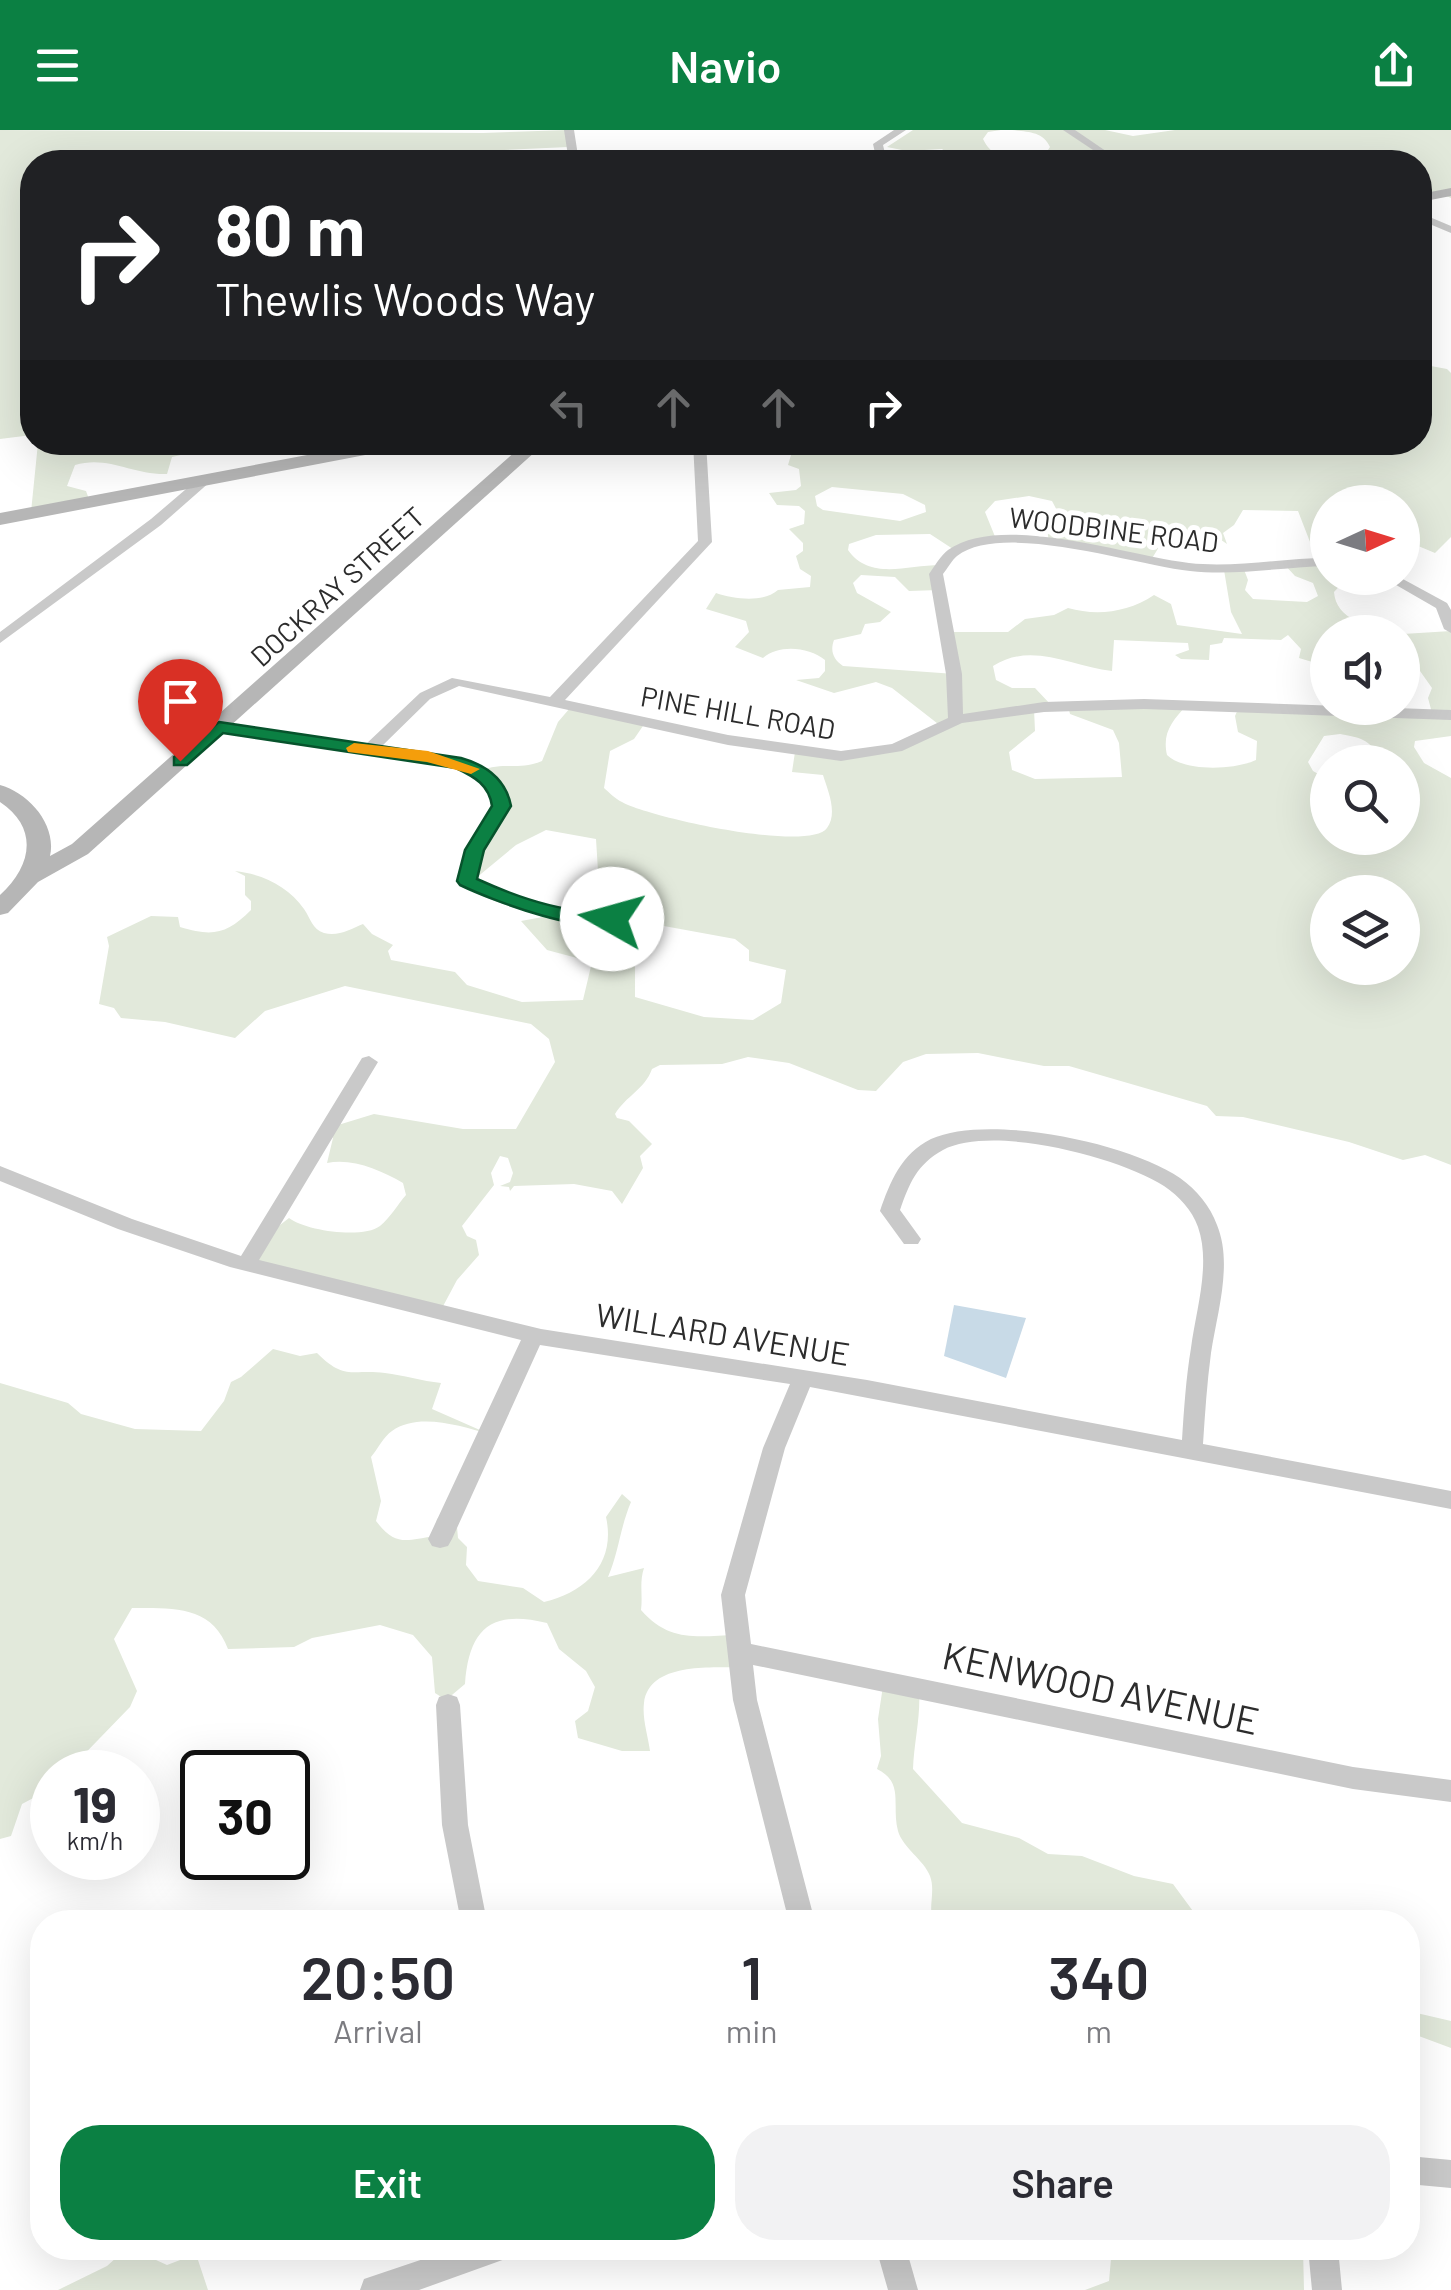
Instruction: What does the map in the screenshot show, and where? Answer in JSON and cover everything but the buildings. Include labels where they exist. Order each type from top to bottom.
[{"type":"street","points":[[879,150],[878,144],[901,130]]},
{"type":"street","points":[[1068,130],[1099,150]]},
{"type":"street","points":[[0,519],[339,455]]},
{"type":"street","name":"DOCKRAY STREET","points":[[0,908],[29,877],[80,849],[522,455]]},
{"type":"street","points":[[554,702],[705,542],[699,455]]},
{"type":"street","points":[[0,638],[156,522],[204,481]]},
{"type":"street","name":"WOODBINE ROAD","points":[[956,720],[954,674],[936,574],[941,560],[954,552],[994,540],[1030,538],[1188,567],[1310,563]]},
{"type":"street","points":[[1420,594],[1442,606],[1451,629]]},
{"type":"street","name":"PINE HILL ROAD","points":[[369,750],[426,696],[457,682],[728,740],[841,756],[896,748],[956,720],[1044,707],[1107,704],[1451,716]]},
{"type":"street","points":[[219,728],[428,757],[480,772],[499,790],[502,806],[475,850],[467,881],[504,898],[574,916],[588,915]]},
{"type":"street","points":[[0,792],[27,809],[36,822],[40,857],[29,877]]},
{"type":"street","points":[[246,1264],[369,1062]]},
{"type":"street","points":[[911,1239],[890,1211],[904,1172],[925,1151],[950,1140],[980,1134],[1011,1132],[1112,1156],[1157,1172],[1188,1194],[1210,1232],[1210,1279],[1192,1449]]},
{"type":"street","name":"WILLARD AVENUE","points":[[0,1172],[125,1224],[246,1264],[534,1334],[802,1378],[1451,1500]]},
{"type":"street","points":[[440,1538],[534,1334]]},
{"type":"street","points":[[799,1910],[766,1794],[737,1651],[732,1595],[774,1448],[802,1378]]},
{"type":"street","name":"KENWOOD AVENUE","points":[[737,1651],[1353,1778],[1451,1790]]},
{"type":"street","points":[[448,1705],[455,1825],[472,1910]]},
{"type":"street","points":[[1420,2171],[1451,2174]]},
{"type":"street","points":[[375,2290],[463,2260]]},
{"type":"street","points":[[895,2260],[904,2290]]},
{"type":"street","points":[[1324,2260],[1326,2290]]},
{"type":"shaded area","points":[[0,130],[568,130],[568,147],[504,150],[20,150],[20,436],[0,439]]},
{"type":"shaded area","points":[[913,130],[1001,130],[988,132],[983,139],[991,150],[887,147]]},
{"type":"shaded area","points":[[1012,130],[1105,130],[1133,136],[1175,130],[1451,130],[1451,198],[1432,196],[1432,150],[1048,150],[1047,142],[1039,135]]},
{"type":"shaded area","points":[[1432,366],[1451,373],[1451,537],[1435,553],[1420,547],[1420,485],[1310,485],[1310,542],[1298,511],[1243,510],[1234,525],[1223,533],[1227,544],[1211,533],[1167,534],[1151,560],[1049,541],[1046,525],[1061,518],[1052,501],[1029,496],[995,501],[985,512],[996,539],[956,551],[930,534],[876,535],[849,544],[848,550],[857,560],[878,568],[940,565],[939,590],[909,591],[895,577],[861,575],[853,583],[857,593],[891,612],[880,622],[865,624],[861,634],[834,640],[832,651],[843,666],[955,674],[952,632],[1008,632],[1025,619],[1054,615],[1068,608],[1111,611],[1154,595],[1171,604],[1177,625],[1242,634],[1231,612],[1224,570],[1243,567],[1248,580],[1245,590],[1253,599],[1307,602],[1318,595],[1335,595],[1347,615],[1310,615],[1310,661],[1299,658],[1301,649],[1288,635],[1281,640],[1224,638],[1222,643],[1210,645],[1209,660],[1181,659],[1175,655],[1189,650],[1188,643],[1114,640],[1112,671],[1037,656],[1008,659],[993,666],[996,680],[1012,688],[1035,688],[1052,706],[1034,709],[1035,731],[1009,752],[1012,770],[1035,779],[1122,777],[1119,743],[1113,730],[1070,714],[1068,706],[1187,705],[1170,728],[1167,755],[1197,767],[1236,766],[1256,760],[1257,741],[1238,732],[1235,716],[1239,707],[1310,709],[1310,725],[1420,725],[1420,713],[1432,713],[1428,698],[1432,688],[1420,671],[1420,633],[1451,631],[1451,736],[1415,741],[1414,745],[1370,745],[1340,734],[1324,736],[1318,745],[1310,745],[1308,762],[1310,855],[1420,855],[1420,757],[1451,778],[1451,1165],[1425,1155],[1403,1160],[1349,1142],[1243,1117],[1216,1116],[1207,1106],[1069,1066],[1044,1066],[978,1053],[926,1054],[903,1062],[876,1091],[858,1090],[789,1063],[748,1057],[722,1064],[660,1065],[652,1069],[615,1114],[629,1121],[652,1144],[640,1156],[643,1168],[622,1204],[612,1191],[574,1184],[514,1186],[510,1191],[509,1187],[500,1186],[510,1182],[513,1173],[508,1158],[500,1156],[491,1173],[494,1185],[462,1226],[467,1236],[476,1240],[479,1255],[457,1280],[441,1310],[251,1264],[271,1232],[289,1218],[334,1232],[372,1230],[384,1223],[406,1195],[403,1183],[376,1170],[347,1162],[327,1163],[333,1138],[325,1129],[374,1114],[463,1129],[516,1129],[555,1062],[549,1039],[531,1024],[345,986],[265,1011],[235,1038],[165,1022],[121,1018],[114,1008],[99,1004],[109,946],[107,937],[151,916],[178,917],[180,927],[202,932],[227,929],[251,910],[251,901],[245,895],[245,876],[235,871],[264,878],[282,888],[298,901],[320,931],[339,933],[363,924],[372,934],[393,945],[388,951],[391,960],[455,972],[467,985],[522,1002],[583,1000],[592,962],[547,950],[521,921],[548,916],[619,937],[635,967],[635,997],[704,1017],[753,1020],[781,1003],[786,970],[749,961],[749,950],[735,939],[631,920],[623,903],[610,895],[575,896],[598,871],[596,839],[546,830],[516,845],[470,883],[469,871],[504,807],[480,771],[542,761],[558,722],[570,708],[645,723],[634,739],[610,751],[604,788],[619,801],[694,823],[791,837],[814,835],[827,828],[832,816],[823,775],[792,772],[795,752],[881,752],[942,727],[892,688],[876,682],[834,693],[796,680],[819,678],[825,671],[825,660],[794,649],[763,658],[735,647],[749,632],[746,621],[706,609],[716,593],[757,598],[778,590],[810,587],[811,576],[800,569],[796,556],[803,551],[803,543],[789,529],[804,524],[805,511],[799,506],[777,505],[769,493],[801,486],[799,469],[788,465],[791,455],[1432,455]],"holes":[[[832,487],[903,494],[925,505],[926,512],[900,521],[823,510],[817,506],[815,496]]]},
{"type":"shaded area","points":[[37,455],[181,455],[172,457],[167,474],[98,462],[75,465],[67,486],[86,491],[90,502],[31,512]]},
{"type":"shaded area","points":[[1310,561],[1310,582],[1295,576],[1284,564]]},
{"type":"shaded area","points":[[273,1349],[300,1356],[317,1353],[342,1371],[385,1373],[441,1383],[432,1409],[489,1434],[427,1421],[402,1425],[389,1433],[371,1457],[381,1501],[376,1521],[389,1535],[408,1540],[434,1536],[437,1519],[455,1505],[458,1538],[467,1547],[466,1565],[478,1581],[523,1588],[544,1602],[573,1591],[595,1573],[607,1548],[606,1517],[622,1494],[631,1502],[608,1577],[644,1568],[641,1610],[674,1633],[737,1635],[740,1667],[683,1670],[657,1680],[644,1703],[650,1751],[622,1751],[578,1738],[575,1721],[588,1711],[595,1687],[586,1671],[559,1649],[547,1623],[511,1619],[486,1628],[472,1649],[465,1684],[446,1700],[435,1693],[432,1657],[413,1635],[380,1625],[312,1638],[294,1647],[228,1649],[212,1624],[201,1617],[176,1609],[132,1608],[114,1639],[137,1691],[130,1707],[88,1750],[30,1750],[30,1800],[22,1804],[11,1836],[0,1839],[0,1383],[68,1403],[81,1414],[135,1429],[201,1431],[224,1401],[231,1382]]},
{"type":"shaded area","points":[[883,1686],[919,1689],[913,1769],[962,1823],[1019,1838],[1048,1854],[1082,1856],[1134,1876],[1173,1884],[1192,1910],[931,1910],[930,1876],[898,1831],[894,1788],[877,1769],[881,1756],[878,1719]]},
{"type":"shaded area","points":[[1420,2014],[1451,2021],[1451,2048],[1420,2036]]},
{"type":"shaded area","points":[[114,2260],[156,2260],[167,2265],[198,2260],[208,2290],[58,2290]]},
{"type":"shaded area","points":[[1111,2260],[1303,2260],[1304,2290],[1085,2290],[1109,2281]]},
{"type":"water","points":[[954,1305],[1026,1318],[1006,1378],[944,1356]]},
{"type":"slow traffic","points":[[354,748],[428,757],[471,769]]},
{"type":"route","points":[[180,761],[219,728],[461,764],[480,772],[499,790],[502,806],[475,850],[467,881],[504,898],[574,916],[612,919]]}]
